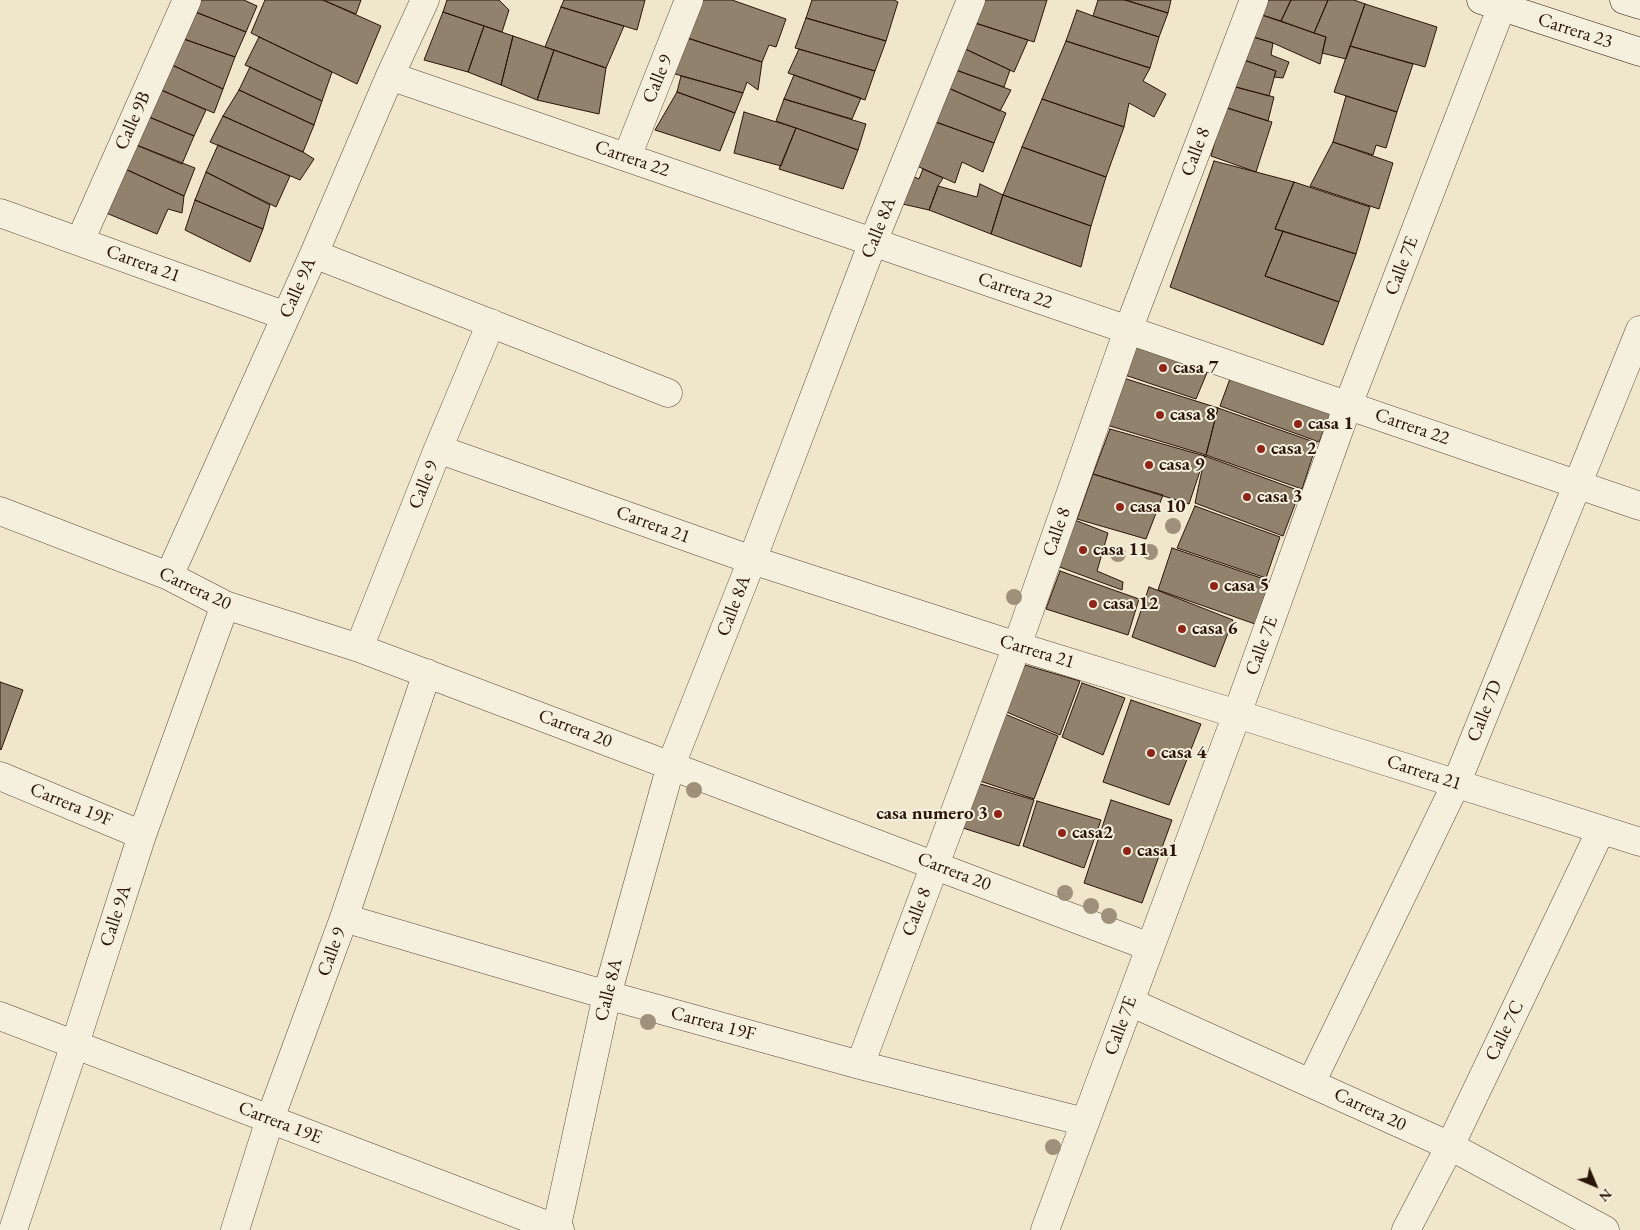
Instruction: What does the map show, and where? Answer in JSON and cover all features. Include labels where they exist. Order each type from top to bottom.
[{"type":"street","name":"Calle 9B","points":[[80,242],[187,0]]},
{"type":"street","name":"Calle 9A","points":[[169,576],[314,254],[390,76],[425,0]]},
{"type":"street","name":"Calle 9","points":[[627,157],[690,0]]},
{"type":"street","name":"Calle 8A","points":[[558,1229],[607,994],[671,765],[752,560],[873,242],[971,0]]},
{"type":"street","name":"Calle 8","points":[[860,1064],[1017,646],[1128,330],[1254,0]]},
{"type":"street","points":[[1624,0],[1640,5]]},
{"type":"street","name":"Carrera 23","points":[[1491,3],[1640,52]]},
{"type":"street","name":"Calle 7E","points":[[1045,1230],[1237,714],[1491,3]]},
{"type":"street","name":"Carrera 22","points":[[390,76],[1640,506]]},
{"type":"street","name":"Carrera 21","points":[[0,212],[286,316]]},
{"type":"street","points":[[314,254],[668,393]]},
{"type":"street","name":"Calle 9","points":[[359,648],[438,449],[491,323]]},
{"type":"street","name":"Calle 7D","points":[[1311,1083],[1456,784],[1640,330]]},
{"type":"street","name":"Carrera 21","points":[[438,449],[752,560],[1017,646],[1640,842]]},
{"type":"street","name":"Carrera 20","points":[[0,512],[169,576],[225,605],[359,648],[427,673],[1150,947]]},
{"type":"street","name":"Calle 9A","points":[[13,1230],[142,835],[225,605]]},
{"type":"street","name":"Calle 9","points":[[234,1230],[270,1119],[344,918],[427,673]]},
{"type":"street","name":"Carrera 19F","points":[[0,776],[142,835]]},
{"type":"street","name":"Calle 7C","points":[[1406,1230],[1450,1146],[1601,830]]},
{"type":"street","name":"Carrera 19F","points":[[344,918],[607,994],[860,1064],[1085,1122]]},
{"type":"street","name":"Carrera 20","points":[[1130,1002],[1450,1146],[1605,1230]]},
{"type":"street","name":"Carrera 19E","points":[[0,1016],[558,1229]]},
{"type":"building","points":[[198,0],[244,0],[257,6],[246,32],[193,11]]},
{"type":"building","points":[[265,0],[323,0],[381,26],[357,84],[251,33]]},
{"type":"building","points":[[323,0],[361,0],[356,14]]},
{"type":"building","points":[[447,0],[499,0],[509,10],[502,32],[443,12]]},
{"type":"building","points":[[564,0],[645,0],[637,30],[561,7]]},
{"type":"building","points":[[694,0],[732,0],[786,19],[776,47],[769,45],[762,62],[681,36]]},
{"type":"building","points":[[812,0],[894,0],[898,2],[886,41],[806,18]]},
{"type":"building","points":[[979,0],[1047,0],[1034,42],[969,21]]},
{"type":"building","points":[[1098,0],[1125,0],[1168,13],[1159,37],[1093,16]]},
{"type":"building","points":[[1125,0],[1171,0],[1168,13]]},
{"type":"building","points":[[1255,0],[1291,0],[1281,21],[1250,11]]},
{"type":"building","points":[[1291,0],[1328,0],[1314,33],[1281,21]]},
{"type":"building","points":[[1328,0],[1354,0],[1365,4],[1346,59],[1322,53],[1326,37],[1314,33]]},
{"type":"building","points":[[1365,4],[1437,27],[1425,67],[1350,46]]},
{"type":"building","points":[[561,7],[624,26],[606,68],[545,47]]},
{"type":"building","points":[[1077,10],[1159,37],[1150,68],[1066,41]]},
{"type":"building","points":[[193,11],[246,32],[235,57],[181,38]]},
{"type":"building","points":[[1250,11],[1326,37],[1320,64],[1273,43],[1244,34]]},
{"type":"building","points":[[443,12],[484,26],[468,72],[424,60]]},
{"type":"building","points":[[806,18],[886,41],[875,71],[795,48]]},
{"type":"building","points":[[969,21],[1028,40],[1014,72],[959,46]]},
{"type":"building","points":[[484,26],[513,36],[501,85],[468,72]]},
{"type":"building","points":[[1244,34],[1273,43],[1271,55],[1289,62],[1283,78],[1274,77],[1276,71],[1238,58]]},
{"type":"building","points":[[513,36],[554,50],[537,100],[501,85]]},
{"type":"building","points":[[681,36],[762,62],[758,90],[747,82],[743,93],[668,72]]},
{"type":"building","points":[[259,37],[332,72],[322,101],[245,65]]},
{"type":"building","points":[[181,38],[235,57],[223,89],[170,64]]},
{"type":"building","points":[[1066,41],[1150,68],[1143,81],[1166,94],[1154,117],[1129,103],[1124,127],[1042,99]]},
{"type":"building","points":[[959,46],[1010,70],[1004,87],[953,69]]},
{"type":"building","points":[[1350,46],[1413,64],[1397,112],[1334,92]]},
{"type":"building","points":[[799,49],[875,71],[865,100],[788,73]]},
{"type":"building","points":[[554,50],[606,68],[599,114],[537,100]]},
{"type":"building","points":[[1238,58],[1276,71],[1269,96],[1232,86]]},
{"type":"building","points":[[170,64],[223,89],[214,113],[159,89]]},
{"type":"building","points":[[250,67],[322,101],[314,125],[239,90]]},
{"type":"building","points":[[953,69],[1011,90],[1000,111],[946,87]]},
{"type":"building","points":[[794,75],[861,98],[852,119],[784,99]]},
{"type":"building","points":[[681,76],[743,93],[735,113],[677,92]]},
{"type":"building","points":[[1232,86],[1274,97],[1268,121],[1224,107]]},
{"type":"building","points":[[946,87],[1006,113],[994,143],[933,121]]},
{"type":"building","points":[[159,89],[206,110],[194,136],[147,116]]},
{"type":"building","points":[[239,90],[314,125],[303,152],[223,116]]},
{"type":"building","points":[[677,92],[735,113],[720,151],[655,130]]},
{"type":"building","points":[[1346,96],[1397,112],[1386,148],[1376,145],[1373,155],[1333,142]]},
{"type":"building","points":[[784,99],[866,124],[858,150],[776,121]]},
{"type":"building","points":[[1042,99],[1124,127],[1106,177],[1022,147]]},
{"type":"building","points":[[1224,107],[1272,122],[1256,172],[1211,156]]},
{"type":"building","points":[[744,112],[796,128],[781,166],[734,153]]},
{"type":"building","points":[[223,116],[303,152],[314,159],[300,180],[210,142]]},
{"type":"building","points":[[149,117],[194,136],[182,164],[124,140]]},
{"type":"building","points":[[933,121],[994,143],[983,172],[962,162],[955,183],[908,162]]},
{"type":"building","points":[[796,128],[858,150],[843,189],[779,169]]},
{"type":"building","points":[[1333,142],[1393,163],[1379,209],[1310,186]]},
{"type":"building","points":[[134,144],[195,168],[184,196],[123,168]]},
{"type":"building","points":[[218,145],[290,176],[276,207],[206,172]]},
{"type":"building","points":[[1022,147],[1106,177],[1091,226],[1003,195]]},
{"type":"building","points":[[1214,161],[1294,182],[1275,229],[1283,231],[1265,276],[1339,302],[1323,345],[1170,287]]},
{"type":"building","points":[[123,168],[184,196],[182,213],[168,209],[157,234],[94,208]]},
{"type":"building","points":[[923,169],[943,178],[929,210],[889,201],[899,170],[919,179]]},
{"type":"building","points":[[206,172],[270,205],[263,229],[195,200]]},
{"type":"building","points":[[1294,182],[1370,207],[1356,254],[1275,229]]},
{"type":"building","points":[[980,184],[1003,195],[991,234],[929,210],[938,186],[977,197]]},
{"type":"building","points":[[1003,195],[1091,226],[1081,267],[991,234]]},
{"type":"building","points":[[195,200],[263,229],[250,262],[185,230]]},
{"type":"building","points":[[1283,231],[1356,254],[1339,302],[1265,276]]},
{"type":"building","name":"casa 7","points":[[1131,335],[1211,363],[1196,399],[1116,372]]},
{"type":"building","name":"casa 8","points":[[1117,376],[1218,408],[1206,455],[1100,423]]},
{"type":"building","name":"casa 1","points":[[1231,376],[1335,405],[1319,442],[1220,406]]},
{"type":"building","name":"casa 2","points":[[1218,408],[1317,443],[1302,489],[1206,455]]},
{"type":"building","name":"casa 9","points":[[1110,429],[1205,456],[1189,504],[1093,474]]},
{"type":"building","name":"casa 3","points":[[1205,456],[1300,491],[1283,536],[1195,503]]},
{"type":"building","name":"casa 10","points":[[1093,474],[1163,495],[1146,539],[1077,519]]},
{"type":"building","points":[[1195,506],[1280,537],[1266,578],[1177,548]]},
{"type":"building","name":"casa 11","points":[[1072,519],[1108,533],[1097,571],[1123,582],[1122,590],[1057,566]]},
{"type":"building","name":"casa 5","points":[[1172,548],[1270,581],[1255,624],[1158,590]]},
{"type":"building","name":"casa 12","points":[[1060,571],[1139,599],[1128,635],[1046,609]]},
{"type":"building","name":"casa 6","points":[[1149,587],[1233,620],[1215,667],[1132,637]]},
{"type":"building","points":[[1025,665],[1080,681],[1060,735],[1002,710]]},
{"type":"building","points":[[0,682],[23,690],[1,750],[0,749]]},
{"type":"building","points":[[1082,683],[1125,698],[1103,755],[1062,737]]},
{"type":"building","name":"casa 4","points":[[1131,700],[1201,724],[1169,805],[1103,782]]},
{"type":"building","points":[[1000,712],[1058,736],[1034,799],[977,780]]},
{"type":"building","name":"casa numero 3","points":[[977,783],[1034,800],[1019,846],[963,828]]},
{"type":"building","name":"casa1","points":[[1111,800],[1172,820],[1142,903],[1084,883]]},
{"type":"building","name":"casa2","points":[[1037,801],[1101,820],[1084,868],[1023,846]]},
{"type":"place","name":"casa 7","points":[[1163,368]]},
{"type":"place","name":"casa 8","points":[[1160,415]]},
{"type":"place","name":"casa 1","points":[[1298,424]]},
{"type":"place","name":"casa 2","points":[[1261,449]]},
{"type":"place","name":"casa 9","points":[[1149,465]]},
{"type":"place","name":"casa 3","points":[[1247,497]]},
{"type":"place","name":"casa 10","points":[[1120,507]]},
{"type":"place","name":"casa 11","points":[[1083,550]]},
{"type":"place","name":"casa 5","points":[[1214,586]]},
{"type":"place","name":"casa 12","points":[[1093,604]]},
{"type":"place","name":"casa 6","points":[[1182,629]]},
{"type":"place","name":"casa 4","points":[[1151,753]]},
{"type":"place","name":"casa numero 3","points":[[998,814]]},
{"type":"place","name":"casa2","points":[[1062,833]]},
{"type":"place","name":"casa1","points":[[1127,851]]}]
